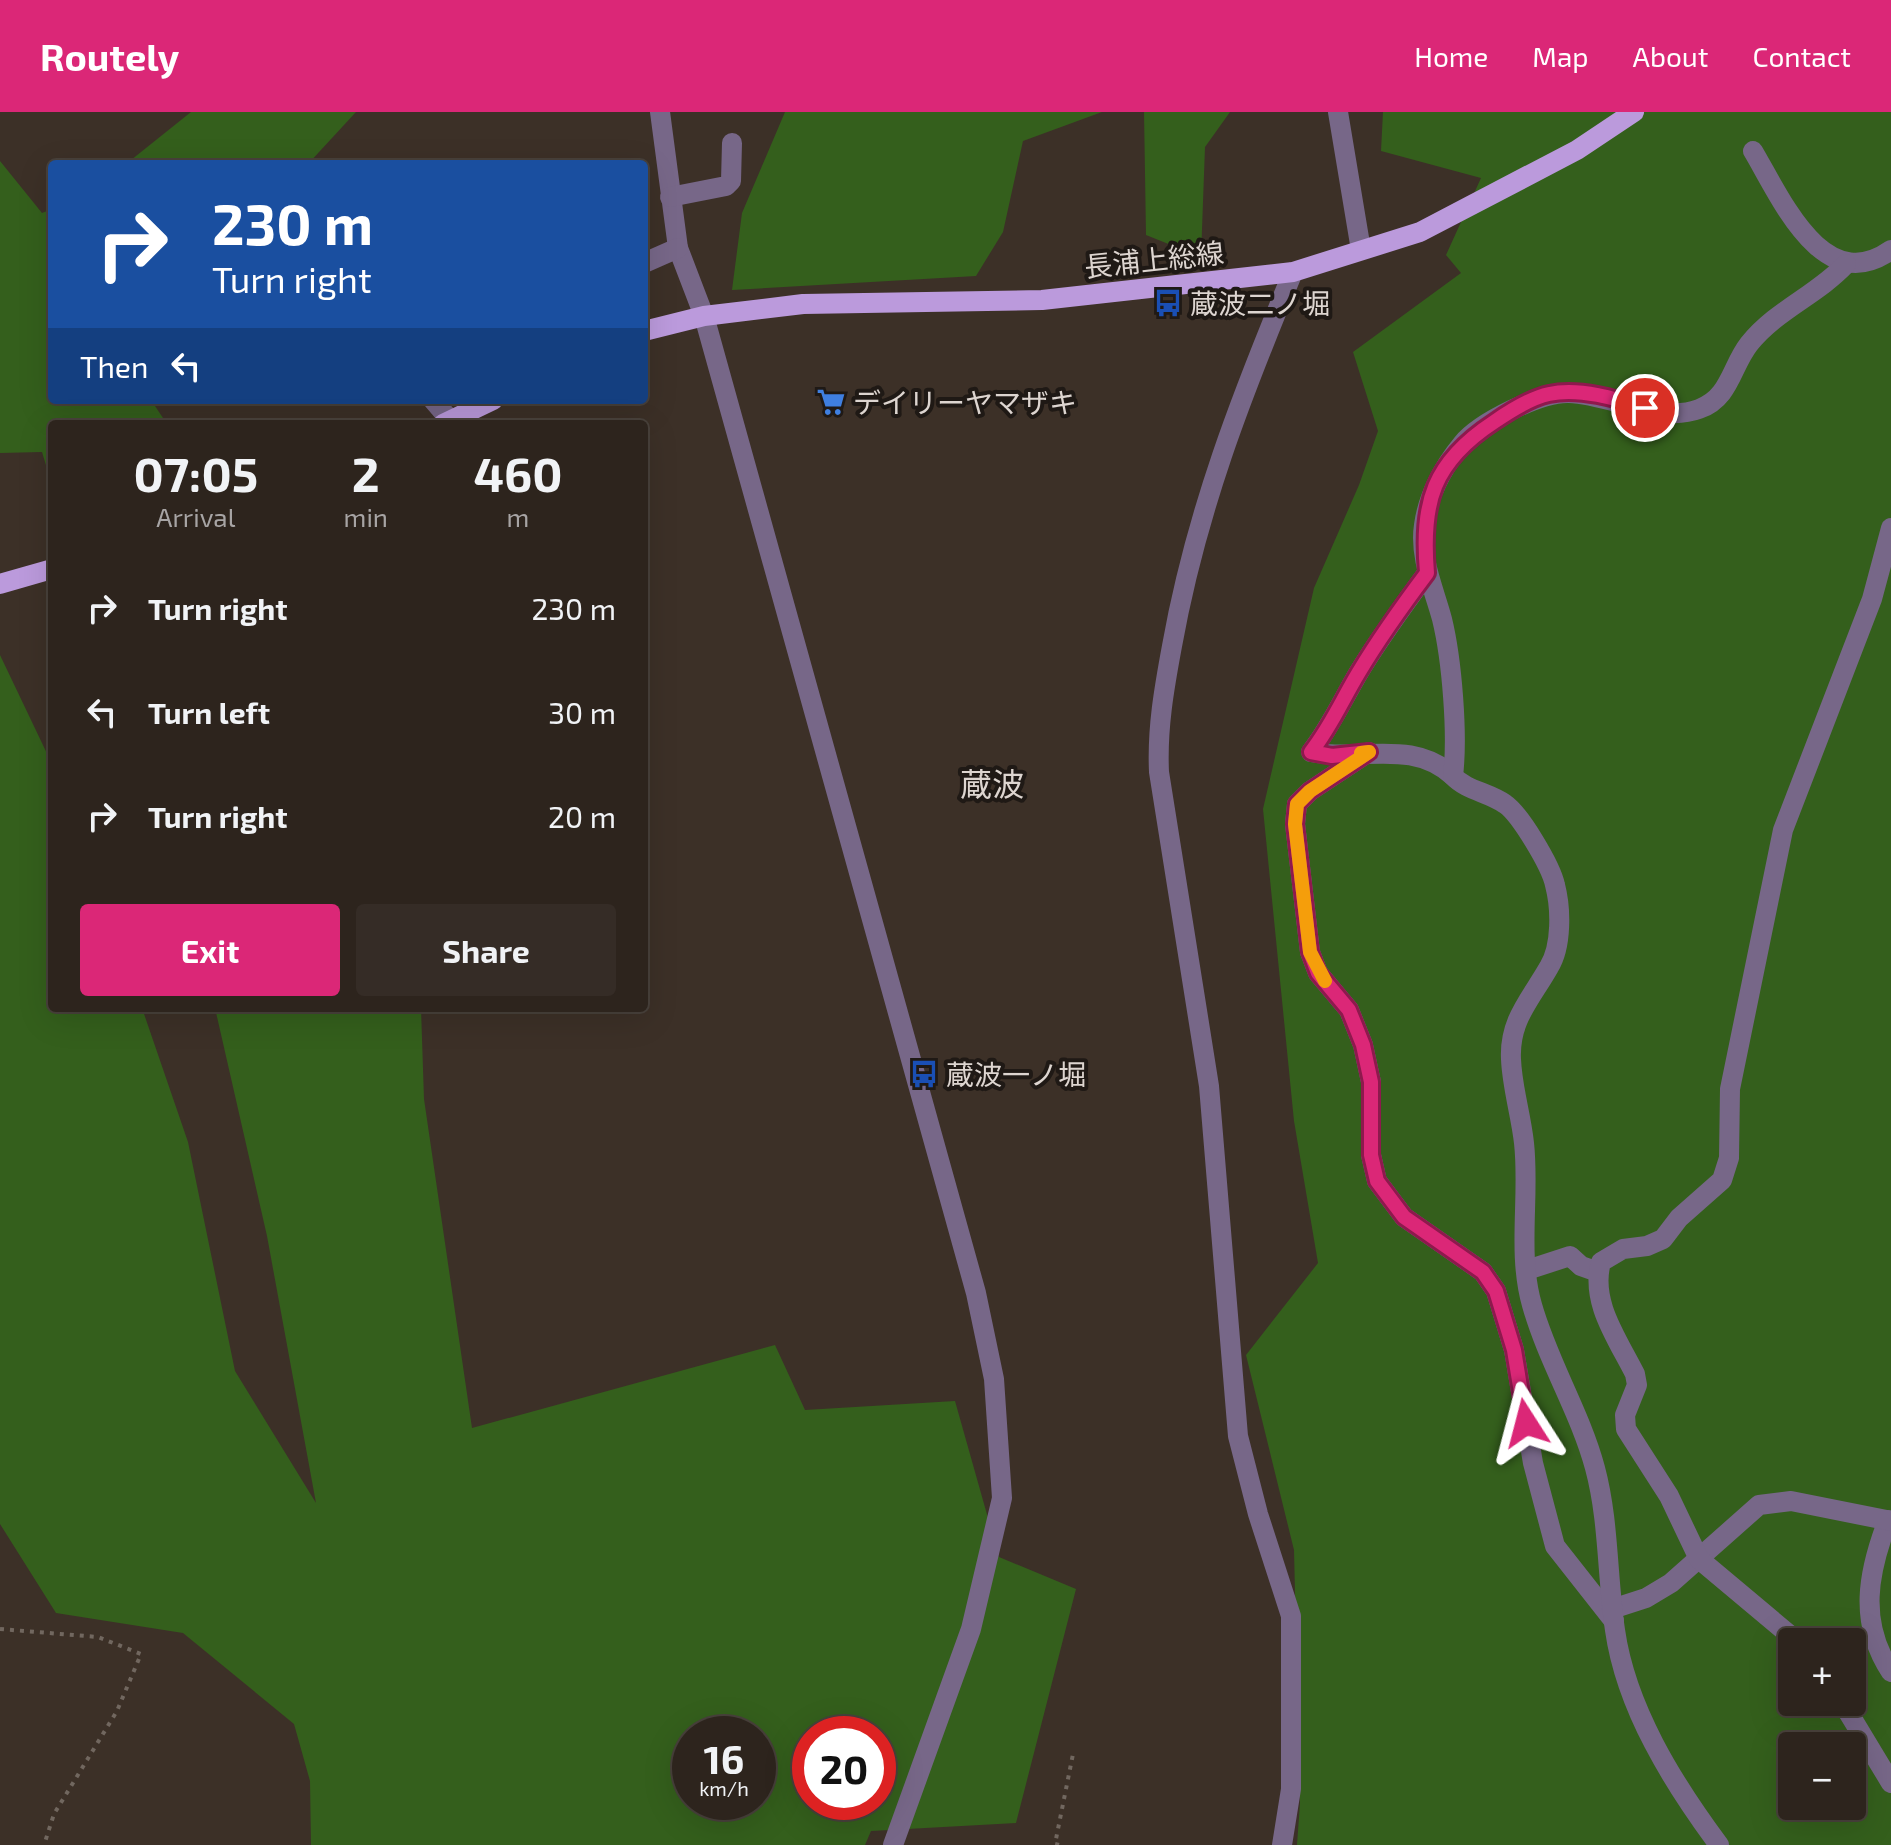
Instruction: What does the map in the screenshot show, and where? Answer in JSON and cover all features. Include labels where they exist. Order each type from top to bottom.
[{"type":"main road","name":"長浦上総線","points":[[648,330],[704,316],[803,304],[1042,300],[1293,272],[1420,232],[1577,150],[1634,112]]},
{"type":"main road","points":[[451,420],[485,404]]},
{"type":"main road","points":[[0,584],[48,570]]},
{"type":"street","points":[[660,112],[678,248],[704,316],[976,1293],[994,1379],[1002,1498],[971,1629],[893,1845]]},
{"type":"street","points":[[1338,112],[1361,250]]},
{"type":"street","points":[[670,197],[726,186],[731,181],[732,143]]},
{"type":"street","points":[[1753,151],[1797,223],[1823,252],[1846,264]]},
{"type":"street","points":[[648,261],[678,248]]},
{"type":"street","points":[[1453,776],[1456,749],[1442,622],[1427,573],[1423,528],[1429,502],[1443,471],[1464,441],[1512,410],[1548,394],[1569,393],[1620,400],[1671,413],[1697,410],[1715,401],[1728,386],[1747,346],[1791,303],[1832,279],[1846,264],[1880,258],[1891,250]]},
{"type":"street","points":[[1282,1845],[1291,1789],[1291,1616],[1258,1514],[1238,1436],[1209,1086],[1159,772],[1157,729],[1184,578],[1232,419],[1293,272]]},
{"type":"street","points":[[1781,1628],[1699,1559],[1669,1496],[1626,1429],[1625,1415],[1637,1385],[1603,1309],[1595,1283],[1601,1262],[1623,1249],[1647,1246],[1663,1239],[1679,1218],[1722,1180],[1729,1158],[1730,1089],[1783,830],[1872,599],[1891,528]]},
{"type":"street","points":[[1427,573],[1379,640],[1357,674],[1343,708],[1311,752],[1332,756],[1401,752],[1437,761],[1461,784],[1503,802],[1518,814],[1556,890],[1558,944],[1551,966],[1520,1011],[1511,1034],[1511,1061],[1524,1143],[1527,1270],[1531,1302],[1550,1358],[1595,1468],[1605,1521],[1613,1615],[1633,1693],[1654,1747],[1674,1785],[1719,1845]]},
{"type":"street","points":[[1369,752],[1310,791],[1297,804],[1295,824],[1310,952],[1318,973],[1349,1010],[1363,1045],[1371,1082],[1371,1155],[1377,1181],[1404,1217],[1483,1272],[1496,1291],[1514,1350],[1533,1463],[1555,1546],[1613,1615]]},
{"type":"street","points":[[1527,1270],[1570,1256],[1598,1272]]},
{"type":"street","points":[[1613,1615],[1671,1583],[1759,1505],[1791,1501],[1889,1521],[1871,1563],[1867,1593],[1872,1628],[1891,1672]]},
{"type":"street","points":[[1850,1716],[1891,1783]]},
{"type":"path","points":[[0,1629],[98,1637],[141,1654],[117,1711],[54,1814],[44,1845]]},
{"type":"path","points":[[1059,1845],[1055,1844],[1073,1754]]},
{"type":"green space","points":[[191,112],[356,112],[312,160],[131,160]]},
{"type":"green space","points":[[785,112],[1102,112],[1023,141],[1003,232],[976,276],[732,290],[742,213]]},
{"type":"green space","points":[[1144,112],[1230,112],[1205,147],[1201,257],[1146,235]]},
{"type":"green space","points":[[1383,112],[1891,112],[1891,1845],[1297,1845],[1300,1803],[1294,1550],[1246,1355],[1318,1263],[1294,1121],[1263,809],[1314,588],[1359,485],[1378,431],[1353,352],[1461,273],[1446,255],[1481,178],[1381,151]]},
{"type":"green space","points":[[0,161],[42,213],[48,211],[48,404],[154,404],[164,420],[48,420],[48,472],[42,452],[0,453]]},
{"type":"green space","points":[[0,655],[48,756],[48,1012],[143,1012],[188,1142],[235,1371],[316,1503],[267,1236],[216,1012],[421,1012],[424,1099],[472,1428],[775,1345],[805,1410],[955,1401],[999,1557],[1076,1589],[1016,1823],[871,1831],[865,1845],[311,1845],[310,1781],[294,1724],[183,1633],[56,1613],[0,1524]]},
{"type":"slow traffic","points":[[1325,981],[1318,973],[1310,952],[1295,824],[1297,804],[1310,791],[1369,752],[1361,753]]},
{"type":"place","name":"蔵波二ノ堀","points":[[1168,303]]},
{"type":"place","name":"デイリーヤマザキ","points":[[831,402]]},
{"type":"place","name":"蔵波一ノ堀","points":[[924,1074]]},
{"type":"district","name":"蔵波","points":[[992,783]]},
{"type":"route","points":[[1526,1423],[1514,1350],[1496,1291],[1483,1272],[1427,1237],[1404,1217],[1377,1181],[1371,1155],[1371,1082],[1363,1045],[1349,1010],[1318,973],[1310,952],[1295,824],[1297,804],[1310,791],[1369,752],[1332,756],[1311,752],[1343,708],[1357,674],[1427,573],[1423,528],[1429,502],[1443,471],[1464,441],[1512,410],[1548,394],[1569,393],[1620,400],[1645,408]]}]
